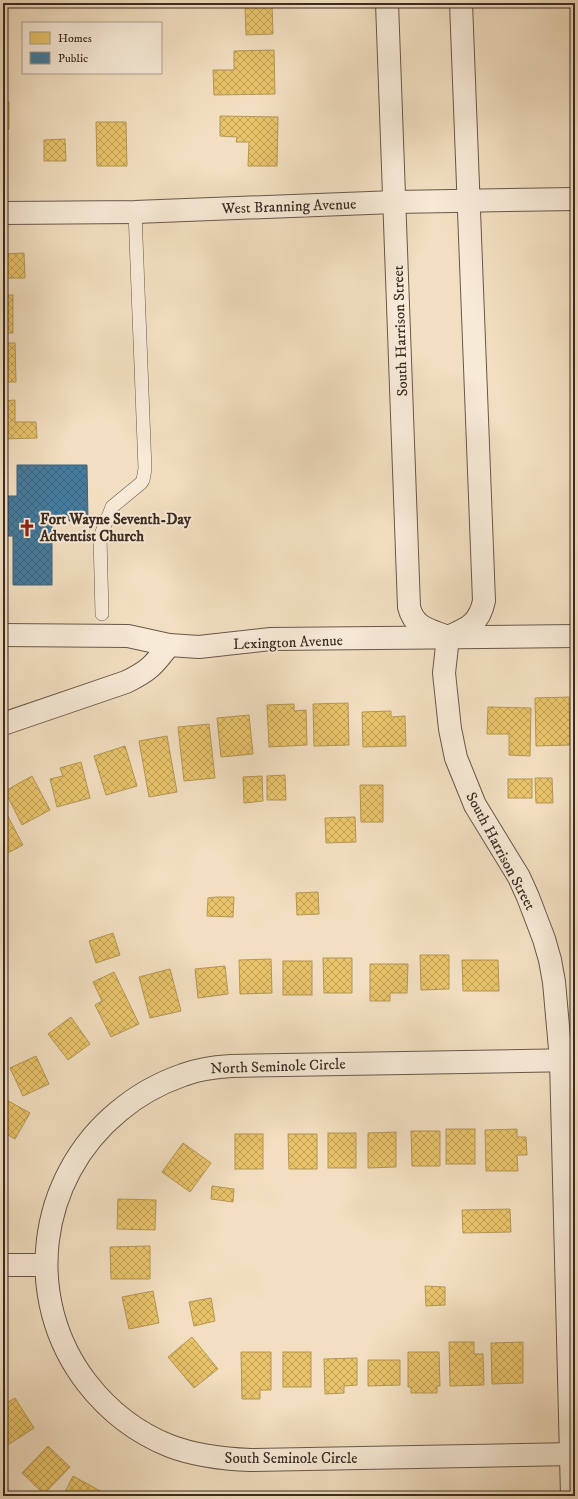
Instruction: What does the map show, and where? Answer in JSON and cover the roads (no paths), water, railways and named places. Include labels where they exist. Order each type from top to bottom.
[{"type":"street","name":"South Harrison Street","points":[[387,3],[409,607],[411,615],[421,627],[448,637],[445,680],[450,729],[456,758],[474,805],[519,877],[544,939],[550,960],[568,1060],[573,1454],[572,1496]]},
{"type":"street","points":[[448,637],[470,627],[479,617],[484,601],[461,3]]},
{"type":"street","name":"West Branning Avenue","points":[[3,213],[135,212],[395,202],[575,200]]},
{"type":"street","name":"Lexington Avenue","points":[[3,635],[128,636],[169,645],[198,647],[271,639],[575,636]]},
{"type":"street","points":[[3,724],[126,682],[144,673],[156,662],[169,645]]},
{"type":"street","name":"North Seminole Circle","points":[[46,1265],[48,1240],[54,1208],[66,1178],[83,1149],[104,1124],[131,1101],[184,1074],[205,1069],[232,1066],[568,1060]]},
{"type":"street","points":[[3,1265],[46,1265]]},
{"type":"street","name":"South Seminole Circle","points":[[46,1265],[48,1290],[54,1319],[70,1358],[82,1376],[108,1407],[149,1435],[169,1445],[192,1453],[216,1458],[251,1460],[573,1454]]},
{"type":"lane","points":[[102,614],[100,536],[112,507],[141,483],[145,470],[135,212]]},
{"type":"place","name":"Fort Wayne Seventh-Day Adventist Church","points":[[27,528]]}]
